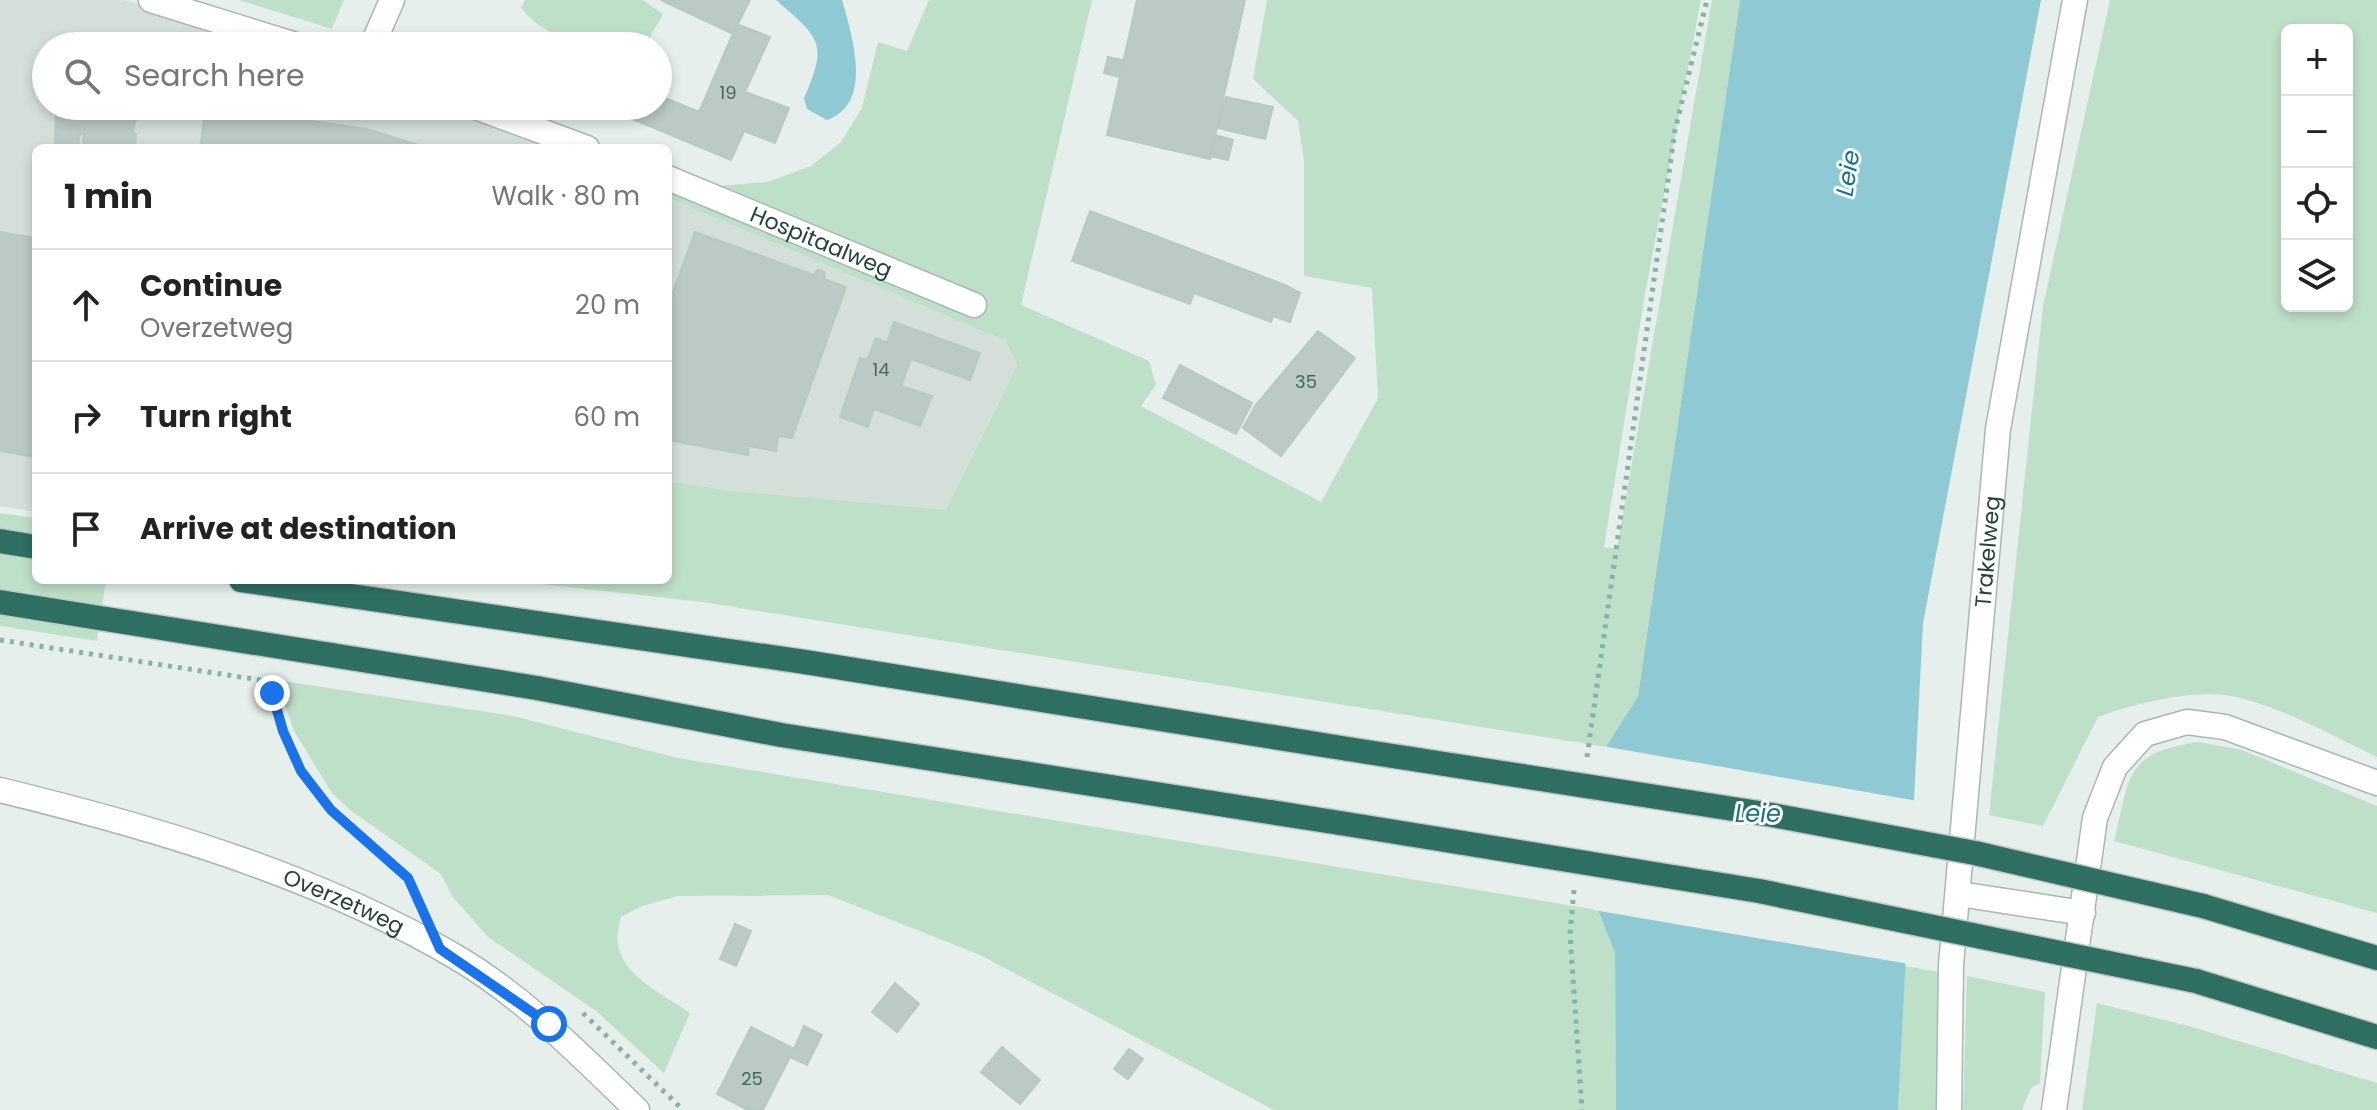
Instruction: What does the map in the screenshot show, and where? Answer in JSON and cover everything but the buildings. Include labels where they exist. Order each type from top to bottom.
[{"type":"highway","points":[[0,541],[32,546]]},
{"type":"highway","points":[[265,584],[393,605],[805,662],[1787,818],[1975,853],[2203,906],[2377,958]]},
{"type":"highway","points":[[0,602],[537,688],[781,735],[1759,891],[2196,981],[2377,1037]]},
{"type":"street","points":[[151,0],[254,32]]},
{"type":"street","points":[[378,32],[392,0]]},
{"type":"street","name":"Trakelweg","points":[[1949,1110],[1951,965],[1998,429],[2075,0]]},
{"type":"street","points":[[511,120],[576,144]]},
{"type":"street","name":"Hospitaalweg","points":[[672,180],[974,305]]},
{"type":"street","points":[[2054,1110],[2064,1019],[2083,913],[2095,818],[2115,767],[2145,734],[2187,722],[2225,727],[2377,783]]},
{"type":"street","name":"Overzetweg","points":[[0,790],[111,817],[239,859],[345,901],[469,966],[549,1024],[637,1110]]},
{"type":"street","points":[[1959,894],[2083,913]]},
{"type":"path","points":[[1587,766],[1675,130],[1707,0]]},
{"type":"path","points":[[0,640],[260,680],[272,693],[283,731],[301,771],[331,810],[408,878],[420,905]]},
{"type":"path","points":[[1574,888],[1570,934],[1582,1110]]},
{"type":"shaded area","points":[[0,0],[125,0],[230,32],[32,32],[32,120],[482,120],[539,144],[32,144],[32,511],[0,506]]},
{"type":"shaded area","points":[[672,200],[1006,341],[1017,365],[946,511],[733,491],[672,482]]},
{"type":"green space","points":[[239,0],[344,0],[332,29]]},
{"type":"green space","points":[[525,0],[643,0],[663,14],[653,32],[551,32],[521,8]]},
{"type":"green space","points":[[929,0],[1092,0],[1021,305],[1149,361],[1156,385],[1141,406],[1321,502],[1378,398],[1372,288],[1304,276],[1304,160],[1298,121],[1253,79],[1267,0],[1701,0],[1645,294],[1604,547],[1617,549],[1712,0],[1740,0],[1638,696],[1606,747],[702,602],[542,584],[672,584],[672,482],[733,491],[946,510],[1017,365],[1006,341],[672,200],[672,170],[716,186],[767,182],[811,166],[841,142],[862,108],[878,42],[907,51]]},
{"type":"green space","points":[[2110,0],[2377,0],[2377,757],[2289,715],[2254,702],[2203,694],[2166,698],[2098,717],[2043,826],[1989,815],[2043,306]]},
{"type":"green space","points":[[0,513],[32,517],[32,584],[105,584],[97,641],[0,626]]},
{"type":"green space","points":[[276,680],[513,716],[678,758],[1598,910],[1615,953],[1616,1110],[1274,1110],[978,954],[828,895],[678,896],[642,906],[621,917],[618,935],[626,964],[648,985],[690,1013],[664,1073],[596,1011],[488,937],[452,896],[441,874],[350,810],[332,793],[294,731]]},
{"type":"green space","points":[[2199,742],[2242,750],[2377,806],[2377,913],[2114,841],[2123,800],[2134,771],[2156,753]]},
{"type":"green space","points":[[1905,966],[1941,972],[1939,1110],[1898,1110]]},
{"type":"green space","points":[[1967,976],[2045,992],[2040,1083],[2031,1088],[2022,1110],[1963,1110]]},
{"type":"green space","points":[[2097,1003],[2192,1027],[2377,1083],[2377,1110],[2082,1110]]},
{"type":"water","points":[[776,0],[842,0],[854,49],[855,84],[851,99],[842,112],[827,120],[807,109],[804,98],[816,65],[816,43],[803,24]]},
{"type":"water","name":"Leie","points":[[1740,0],[2041,0],[1923,623],[1898,1110],[1616,1110],[1615,953],[1598,910],[1606,747],[1638,696]]},
{"type":"pier","points":[[1602,746],[1918,801],[1909,964],[1594,910]]},
{"type":"route","points":[[272,693],[283,731],[301,771],[331,810],[408,878],[440,949],[549,1024]]}]
